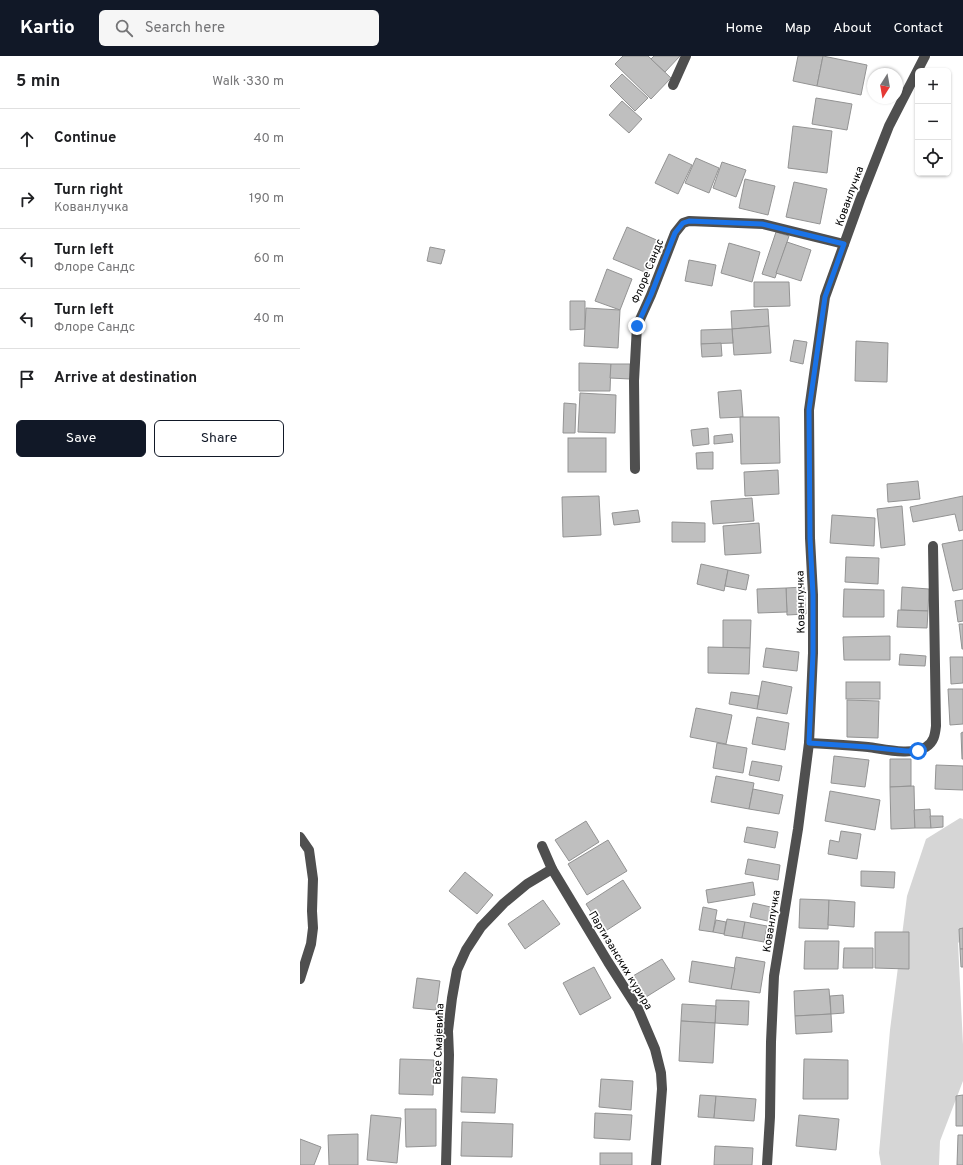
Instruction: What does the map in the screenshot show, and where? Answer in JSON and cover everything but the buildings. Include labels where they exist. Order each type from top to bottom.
[{"type":"street","points":[[673,85],[686,56]]},
{"type":"street","name":"Кованлучка","points":[[767,1165],[770,1117],[774,976],[798,830],[809,743],[813,653],[813,595],[810,538],[809,410],[825,297],[860,200],[889,126],[925,56]]},
{"type":"street","name":"Флоре Сандс","points":[[635,469],[634,381],[637,326],[651,295],[675,233],[683,223],[689,221],[762,224],[844,244]]},
{"type":"street","points":[[809,743],[906,751],[918,751],[932,743],[936,726],[933,546]]},
{"type":"street","points":[[300,837],[309,850],[313,879],[313,928],[311,944],[300,979]]},
{"type":"street","name":"Партизанских курира","points":[[542,846],[552,868],[638,1009],[655,1049],[661,1073],[662,1089],[656,1165]]},
{"type":"street","name":"Васе Смајевића","points":[[446,1165],[449,1055],[448,1031],[457,970],[466,950],[481,927],[504,903],[527,884],[552,868]]},
{"type":"shaded area","points":[[960,818],[963,819],[963,938],[958,943],[963,1045],[963,1081],[940,1141],[939,1165],[881,1165],[879,1153],[890,1030],[907,896],[926,839]]},
{"type":"route","points":[[637,326],[651,295],[675,233],[683,223],[689,221],[762,224],[844,244],[825,297],[809,410],[813,653],[809,743],[918,751]]}]
